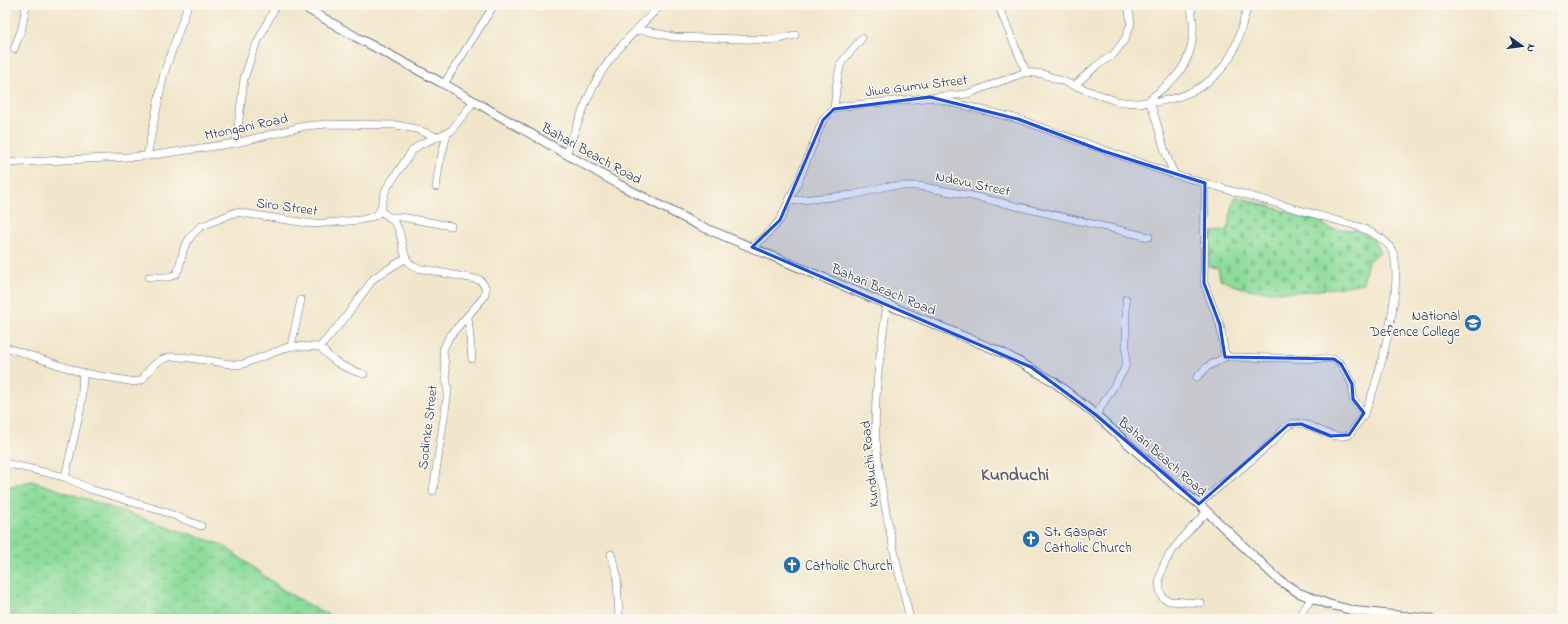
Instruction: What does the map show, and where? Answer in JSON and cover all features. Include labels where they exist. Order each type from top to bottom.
[{"type":"street","points":[[14,49],[22,28],[26,5]]},
{"type":"street","points":[[147,156],[164,74],[188,5]]},
{"type":"street","points":[[236,143],[244,79],[253,51],[276,5]]},
{"type":"street","name":"Bahari Beach Road","points":[[301,5],[356,37],[444,84],[620,185],[692,221],[1003,353],[1031,368],[1053,381],[1096,415],[1173,484],[1199,504],[1279,580],[1311,598],[1355,611],[1430,619]]},
{"type":"street","points":[[444,84],[494,5]]},
{"type":"street","points":[[566,154],[594,84],[612,58],[635,31],[661,5]]},
{"type":"street","points":[[998,5],[1026,72]]},
{"type":"street","points":[[1076,85],[1095,67],[1114,54],[1125,39],[1131,23],[1128,5]]},
{"type":"street","points":[[1175,175],[1165,156],[1150,103],[1145,101],[1170,82],[1180,71],[1188,58],[1194,30],[1194,20],[1190,5]]},
{"type":"street","name":"Jiwe Gumu Street","points":[[834,109],[843,106],[967,94],[1026,72],[1043,74],[1128,103],[1176,98],[1189,94],[1204,85],[1231,56],[1248,5]]},
{"type":"street","points":[[635,31],[644,30],[674,37],[774,40],[795,35]]},
{"type":"street","points":[[752,247],[765,237],[780,220],[823,120],[834,109],[837,81],[841,63],[862,38]]},
{"type":"street","points":[[930,97],[1018,119],[1103,151],[1175,175],[1360,226],[1384,240],[1393,252],[1396,267],[1395,284],[1381,365],[1364,413],[1349,435],[1331,436],[1301,424],[1294,423],[1288,425],[1272,441],[1199,504]]},
{"type":"street","points":[[436,188],[439,166],[447,134],[474,101]]},
{"type":"street","name":"Mtongani Road","points":[[5,163],[147,156],[236,143],[305,126],[327,124],[397,125],[416,129],[437,137]]},
{"type":"street","points":[[5,347],[83,373],[139,382],[156,363],[169,357],[236,365],[243,364],[291,346],[320,346],[344,319],[374,278],[406,258],[402,238],[397,226],[390,217],[380,211],[386,189],[412,151],[419,144],[447,134]]},
{"type":"street","points":[[1205,183],[1204,283],[1220,325],[1224,353],[1227,356]]},
{"type":"street","name":"Ndevu Street","points":[[789,201],[814,200],[853,195],[887,186],[918,186],[968,195],[1149,237]]},
{"type":"street","name":"Siro Street","points":[[149,277],[169,277],[176,274],[180,268],[184,248],[191,236],[200,227],[236,212],[313,224],[368,219],[380,211]]},
{"type":"street","points":[[390,217],[401,217],[452,226]]},
{"type":"street","name":"Sodinke Street","points":[[406,258],[413,267],[483,282],[486,288],[486,294],[468,317],[449,337],[443,350],[448,391],[438,447],[433,491]]},
{"type":"street","points":[[1096,415],[1125,367],[1126,299]]},
{"type":"street","points":[[291,346],[301,300]]},
{"type":"street","name":"Kunduchi Road","points":[[887,304],[877,383],[876,440],[881,481],[894,554],[910,619]]},
{"type":"street","points":[[468,317],[472,359]]},
{"type":"street","points":[[320,346],[330,359],[348,370],[364,374]]},
{"type":"street","points":[[1197,377],[1207,367],[1227,356],[1334,359],[1341,364],[1352,384],[1353,399],[1364,413]]},
{"type":"street","points":[[65,477],[81,407],[83,373]]},
{"type":"street","points":[[5,462],[65,477],[90,489],[165,512],[201,526]]},
{"type":"street","points":[[1201,604],[1170,601],[1163,598],[1158,585],[1161,569],[1177,544],[1207,512]]},
{"type":"street","points":[[611,554],[617,575],[620,619]]},
{"type":"street","points":[[1296,619],[1311,598]]},
{"type":"highlighted area","points":[[930,97],[1018,119],[1103,151],[1205,183],[1204,283],[1220,325],[1225,357],[1334,359],[1341,364],[1352,384],[1353,399],[1364,413],[1349,435],[1344,436],[1331,436],[1301,424],[1288,425],[1199,504],[1096,415],[1031,367],[752,247],[780,220],[823,120],[834,109]]},
{"type":"green space","points":[[1235,196],[1319,221],[1330,229],[1357,230],[1374,240],[1380,252],[1368,261],[1363,283],[1321,290],[1292,292],[1263,291],[1234,285],[1220,279],[1218,268],[1208,266],[1210,232],[1227,231]]},
{"type":"green space","points":[[32,481],[223,545],[286,592],[336,619],[5,619],[5,487]]},
{"type":"place","name":"National Defence College","points":[[1473,323]]},
{"type":"place","name":"St. Gaspar Catholic Church","points":[[1031,539]]},
{"type":"place","name":"Catholic Church","points":[[792,565]]},
{"type":"district","name":"Kunduchi","points":[[1015,474]]}]
